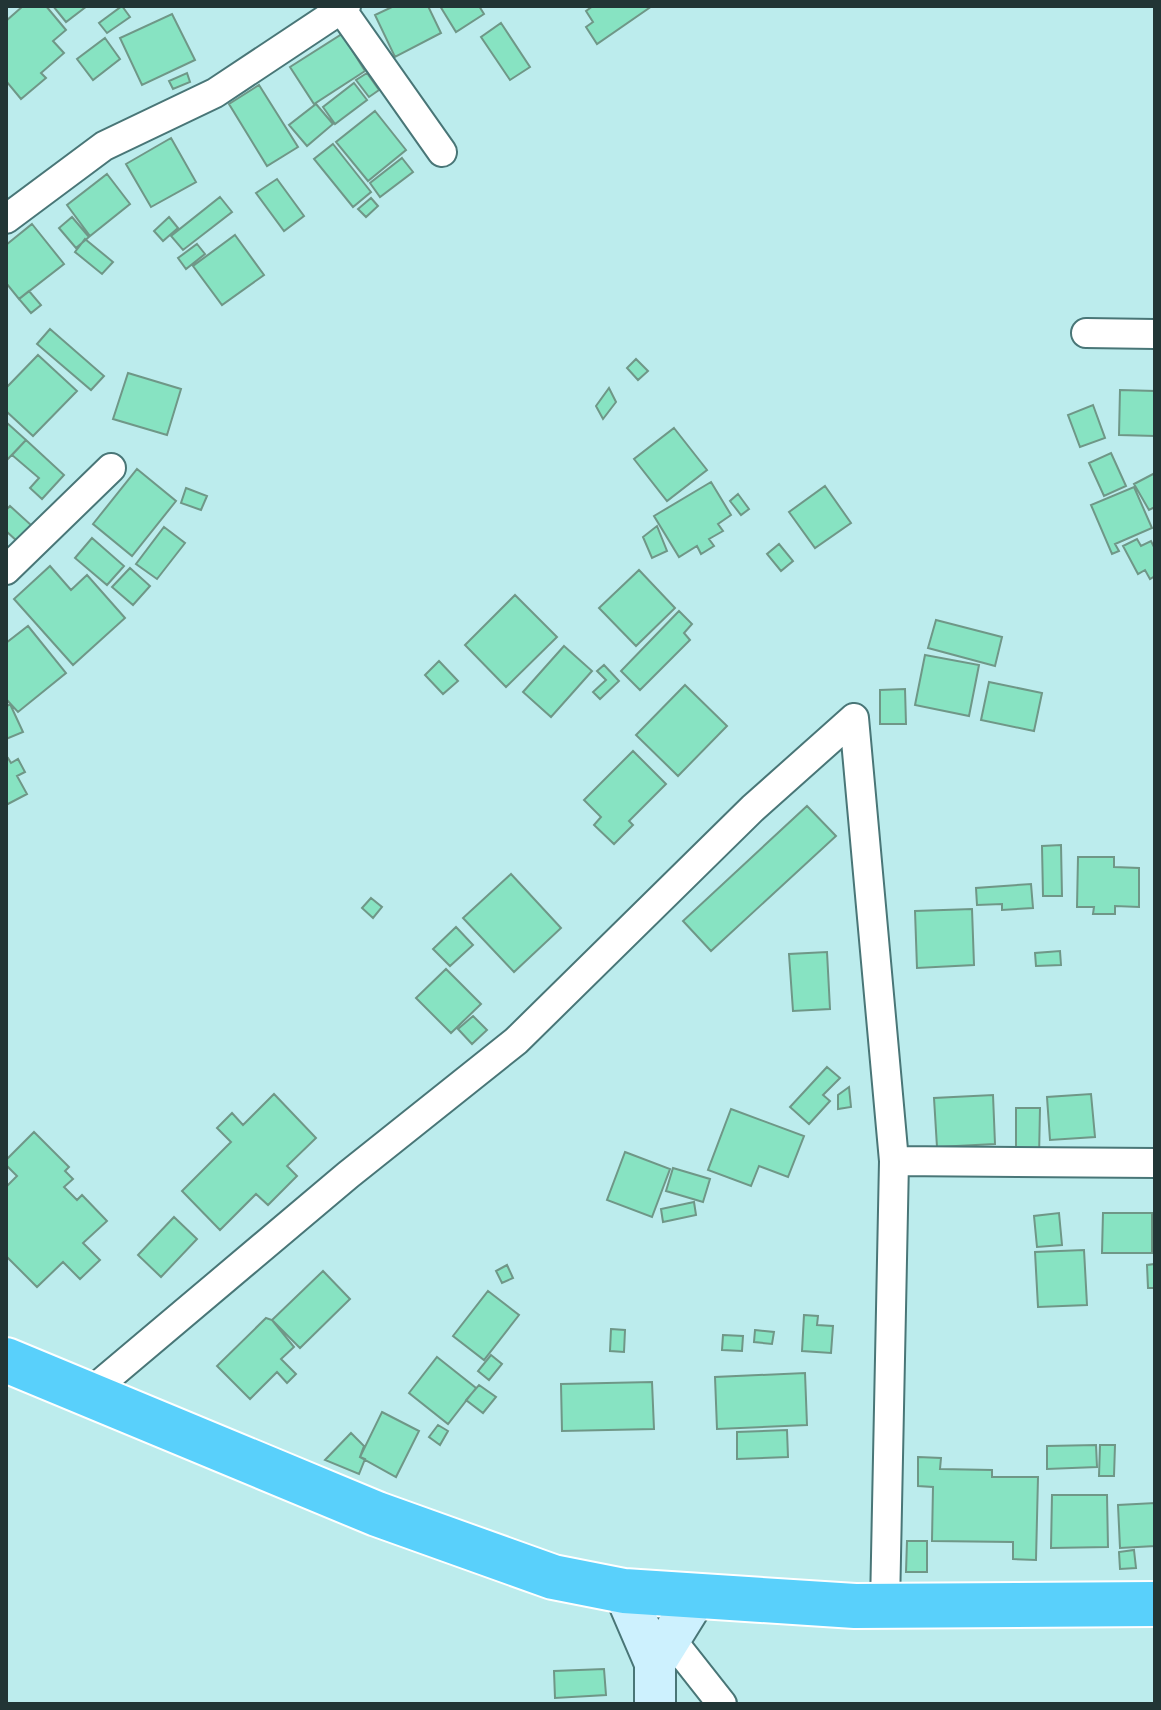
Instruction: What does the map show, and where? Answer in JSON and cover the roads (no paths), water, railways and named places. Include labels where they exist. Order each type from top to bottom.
[{"type":"highway","points":[[6,1360],[377,1514],[553,1577],[624,1591],[855,1606],[1155,1604]]},
{"type":"street","points":[[6,219],[104,146],[215,93],[342,7],[442,152]]},
{"type":"street","points":[[1086,333],[1155,334]]},
{"type":"street","points":[[6,570],[111,468]]},
{"type":"street","points":[[87,1395],[348,1175],[516,1041],[753,808],[854,718],[894,1161],[885,1606]]},
{"type":"street","points":[[894,1161],[1155,1163]]},
{"type":"street","points":[[624,1591],[663,1651],[722,1704]]},
{"type":"street","points":[[655,1704],[663,1651],[696,1597]]}]
